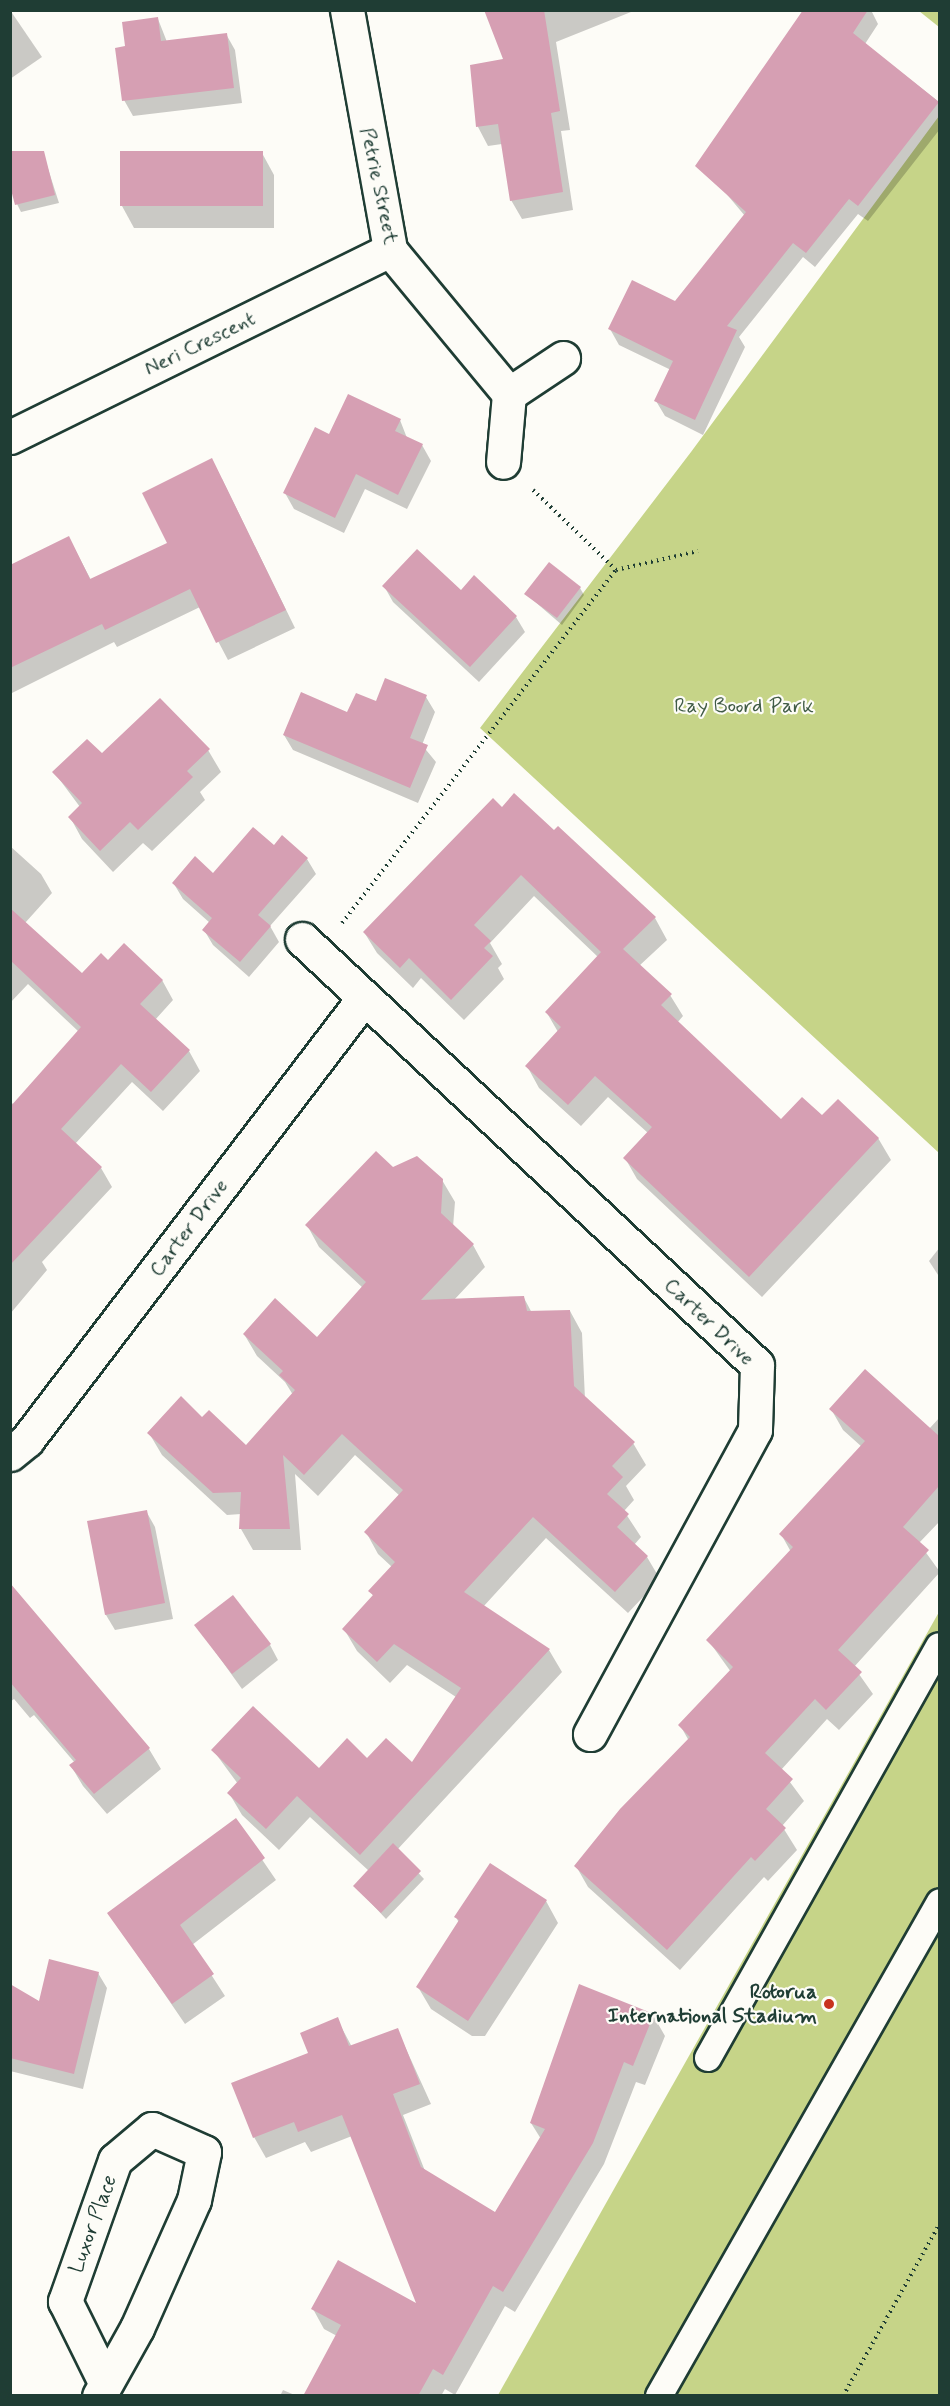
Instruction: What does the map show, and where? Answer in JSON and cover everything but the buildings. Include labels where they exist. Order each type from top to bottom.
[{"type":"street","name":"Petrie Street","points":[[347,10],[390,250],[509,394]]},
{"type":"street","name":"Neri Crescent","points":[[10,436],[390,250]]},
{"type":"street","points":[[514,472],[509,394],[563,358]]},
{"type":"street","name":"Carter Drive","points":[[302,939],[757,1365],[755,1430],[590,1734]]},
{"type":"street","name":"Carter Drive","points":[[10,1454],[27,1440],[364,998]]},
{"type":"street","name":"Luxor Place","points":[[152,2129],[204,2152],[194,2200],[136,2328],[102,2389],[65,2301],[115,2160],[152,2129]]},
{"type":"lane","points":[[708,2058],[939,1646]]},
{"type":"lane","points":[[659,2396],[939,1902]]},
{"type":"path","points":[[514,472],[616,570]]},
{"type":"path","points":[[336,931],[616,570],[698,551]]},
{"type":"path","points":[[843,2396],[939,2223]]},
{"type":"green space","points":[[919,11],[939,11],[939,27]]},
{"type":"green space","name":"Ray Boord Park","points":[[939,116],[939,1153],[480,728],[691,452]]},
{"type":"green space","name":"Rotorua International Stadium","points":[[939,1612],[939,2395],[498,2395]]},
{"type":"place","name":"Rotorua International Stadium","points":[[829,2004]]}]
